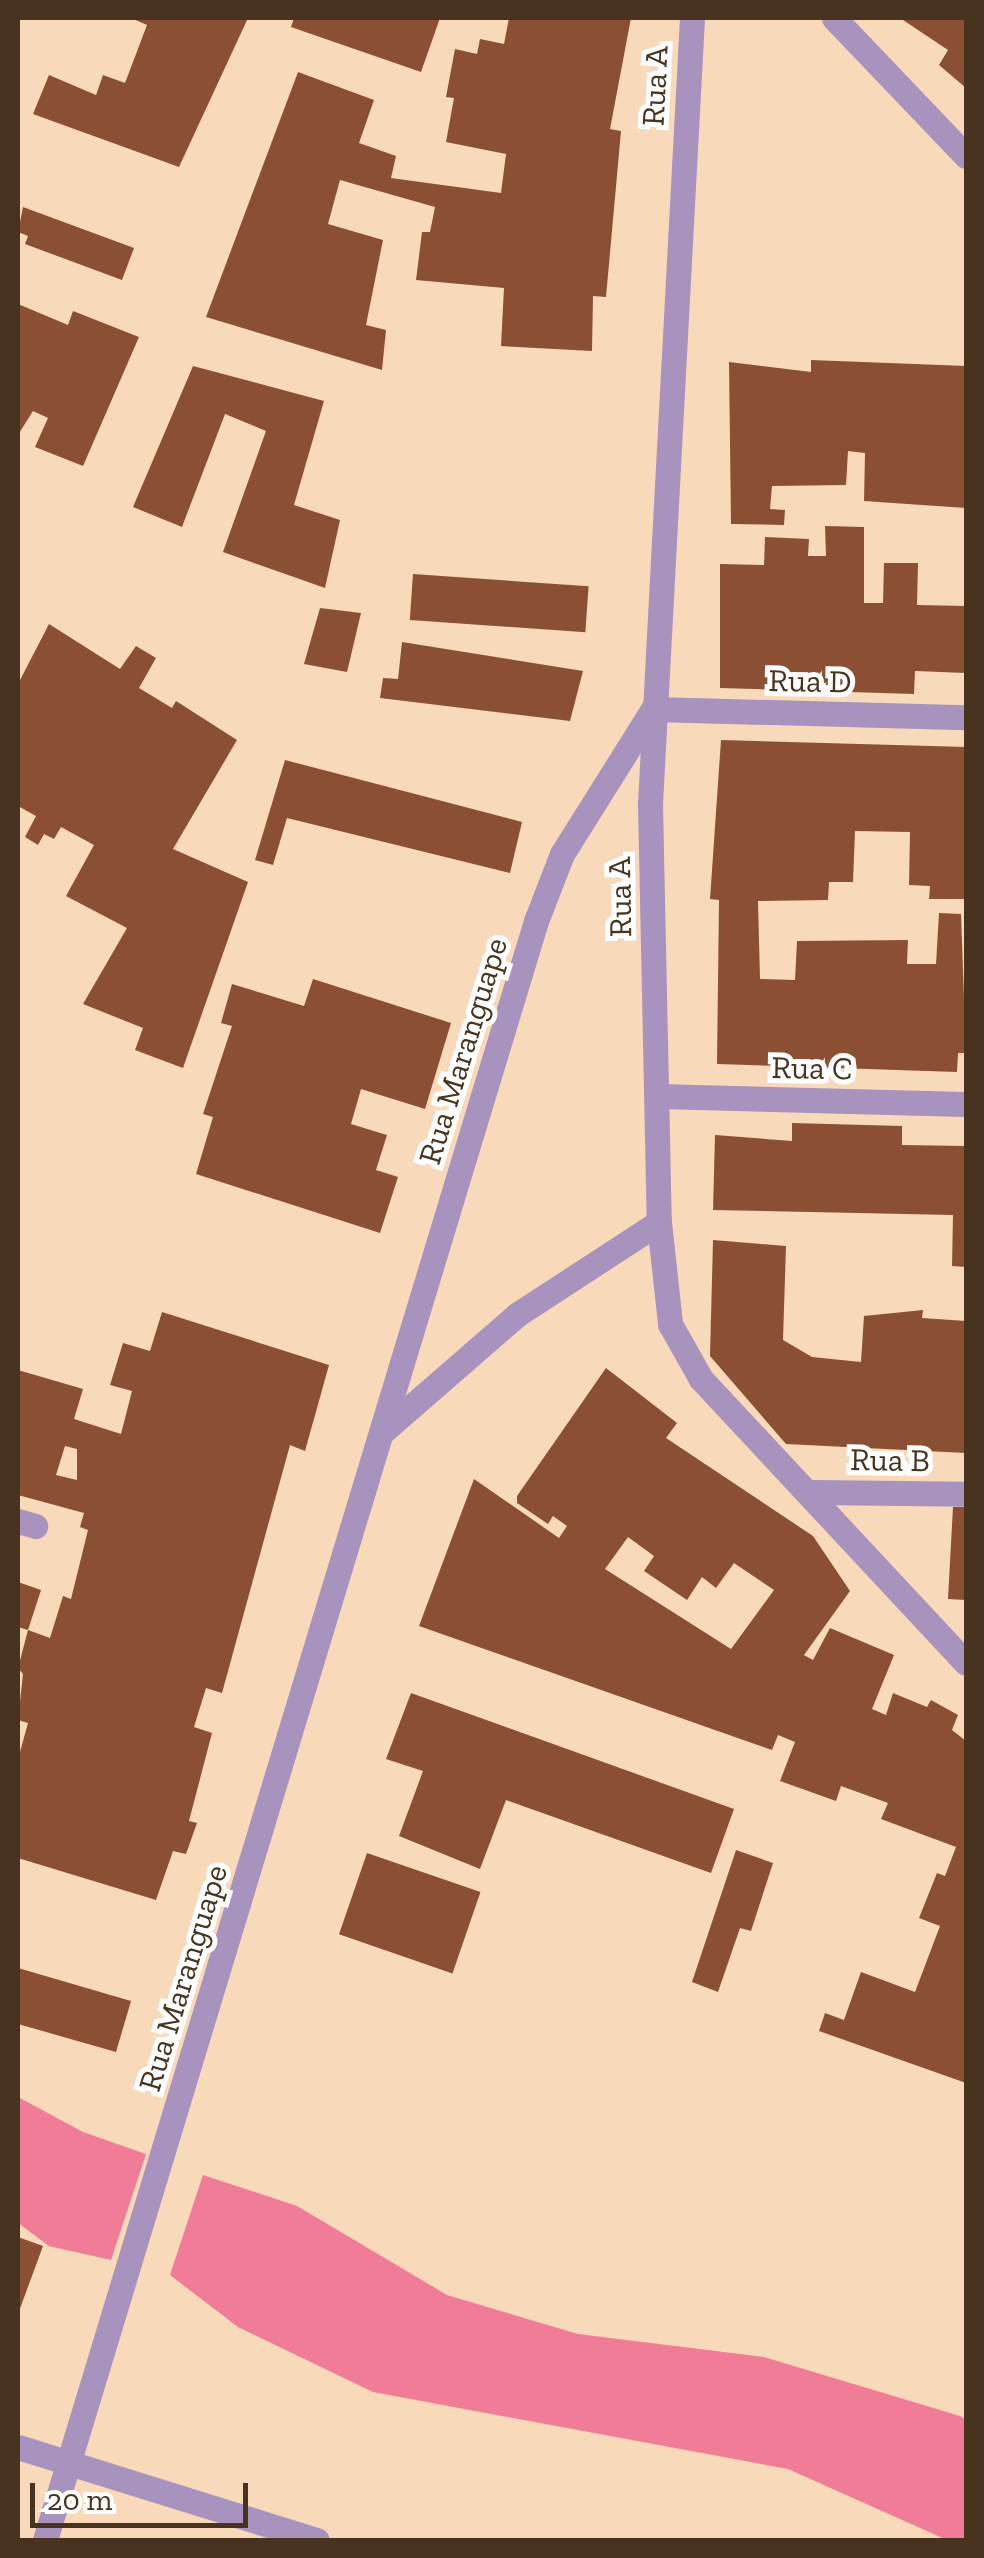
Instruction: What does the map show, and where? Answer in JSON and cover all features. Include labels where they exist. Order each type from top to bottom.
[{"type":"street","name":"Rua A","points":[[692,18],[652,709],[659,1222],[670,1324],[700,1380],[813,1492],[966,1662]]},
{"type":"street","points":[[834,18],[966,156]]},
{"type":"street","name":"Rua D","points":[[652,709],[966,717]]},
{"type":"street","name":"Rua Maranguape","points":[[45,2540],[536,921],[590,802],[652,709]]},
{"type":"street","name":"Rua C","points":[[657,1096],[966,1104]]},
{"type":"street","points":[[382,1433],[518,1314],[659,1222]]},
{"type":"street","name":"Rua B","points":[[813,1492],[966,1494]]},
{"type":"street","points":[[18,2448],[317,2540]]},
{"type":"shaded area","points":[[18,2097],[83,2132],[146,2154],[111,2260],[49,2246],[18,2223]]},
{"type":"shaded area","points":[[203,2175],[297,2206],[447,2295],[578,2334],[764,2357],[960,2416],[966,2420],[966,2540],[947,2540],[788,2469],[373,2392],[238,2327],[170,2275]]},
{"type":"building","points":[[131,18],[248,18],[179,167],[33,114],[49,75],[96,95],[103,75],[125,83],[147,25]]},
{"type":"building","points":[[294,18],[440,18],[421,72],[291,27]]},
{"type":"building","points":[[509,18],[631,18],[610,129],[621,131],[606,297],[593,296],[592,351],[501,346],[504,288],[416,280],[422,232],[430,232],[435,207],[340,180],[328,224],[383,240],[366,325],[386,330],[382,370],[206,317],[298,72],[374,100],[359,143],[396,156],[391,178],[501,193],[506,154],[446,142],[454,98],[446,97],[455,49],[477,54],[480,39],[504,44]]},
{"type":"building","points":[[900,18],[966,18],[966,88],[939,65],[948,50]]},
{"type":"building","points":[[23,207],[134,248],[122,280],[25,244],[28,236],[18,232]]},
{"type":"building","points":[[18,304],[68,325],[73,311],[139,337],[83,466],[35,447],[48,418],[33,411],[18,435]]},
{"type":"building","points":[[811,360],[966,366],[966,508],[864,501],[865,453],[848,451],[846,485],[772,486],[770,509],[785,510],[784,525],[731,524],[729,362],[811,372]]},
{"type":"building","points":[[193,366],[324,401],[294,505],[340,520],[325,588],[223,552],[266,431],[225,414],[182,527],[133,507]]},
{"type":"building","points":[[825,526],[864,527],[864,603],[883,603],[884,563],[918,563],[917,605],[966,606],[966,673],[915,671],[914,694],[720,688],[720,564],[764,565],[765,537],[809,539],[808,556],[826,556]]},
{"type":"building","points":[[413,574],[589,586],[585,632],[410,620]]},
{"type":"building","points":[[320,608],[361,613],[347,672],[304,664]]},
{"type":"building","points":[[49,624],[120,669],[136,646],[156,658],[139,688],[172,708],[176,701],[237,740],[173,849],[248,882],[183,1068],[135,1050],[143,1028],[83,1004],[127,928],[66,896],[94,845],[61,827],[54,839],[44,834],[38,845],[25,837],[36,816],[18,806],[18,684]]},
{"type":"building","points":[[402,642],[583,671],[570,721],[380,698],[383,678],[398,679]]},
{"type":"building","points":[[721,740],[966,747],[966,899],[929,899],[930,886],[909,885],[910,832],[855,831],[853,882],[829,882],[828,900],[758,901],[760,979],[795,980],[797,941],[908,940],[907,964],[936,964],[939,913],[961,914],[966,1053],[958,1053],[957,1072],[717,1064],[719,900],[710,899]]},
{"type":"building","points":[[285,760],[522,822],[510,873],[287,818],[273,865],[255,860]]},
{"type":"building","points":[[313,979],[451,1023],[425,1109],[361,1089],[351,1124],[387,1135],[376,1170],[398,1177],[380,1233],[196,1174],[213,1117],[203,1114],[232,1026],[221,1023],[232,984],[304,1006]]},
{"type":"building","points":[[792,1123],[902,1126],[902,1145],[966,1146],[966,1267],[952,1266],[953,1215],[713,1210],[715,1135],[792,1141]]},
{"type":"building","points":[[713,1240],[786,1246],[783,1340],[812,1357],[861,1362],[864,1316],[923,1310],[922,1318],[966,1321],[966,1453],[786,1444],[710,1356]]},
{"type":"building","points":[[162,1312],[329,1365],[305,1451],[290,1445],[222,1693],[206,1688],[194,1727],[212,1733],[189,1821],[197,1823],[186,1854],[173,1851],[156,1900],[18,1858],[18,1759],[28,1723],[18,1720],[23,1674],[18,1668],[28,1630],[50,1638],[63,1596],[71,1599],[88,1530],[80,1527],[84,1513],[18,1495],[18,1370],[83,1389],[74,1419],[121,1434],[132,1391],[110,1385],[123,1343],[150,1351]],"holes":[[[65,1446],[77,1449],[77,1480],[56,1475]]]},
{"type":"building","points":[[606,1368],[677,1423],[666,1438],[813,1536],[850,1591],[804,1655],[813,1660],[830,1628],[894,1655],[872,1709],[886,1715],[893,1693],[927,1707],[931,1700],[958,1715],[952,1730],[966,1741],[966,2083],[819,2031],[825,2013],[844,2020],[861,1972],[915,1992],[940,1926],[919,1918],[937,1873],[945,1876],[956,1847],[881,1819],[888,1803],[841,1786],[836,1801],[780,1781],[795,1742],[778,1735],[772,1750],[419,1626],[474,1479],[559,1538],[567,1526],[553,1516],[548,1524],[517,1503],[517,1496]],"holes":[[[628,1537],[654,1556],[644,1571],[687,1600],[702,1577],[716,1588],[734,1563],[774,1590],[731,1649],[605,1569]]]},
{"type":"building","points":[[953,1507],[966,1507],[966,1600],[948,1599]]},
{"type":"building","points":[[18,1582],[41,1590],[28,1630],[18,1627]]},
{"type":"building","points":[[411,1693],[734,1809],[711,1873],[506,1800],[480,1869],[399,1836],[423,1771],[386,1759]]},
{"type":"building","points":[[736,1850],[773,1863],[751,1931],[740,1928],[718,1992],[692,1982]]},
{"type":"building","points":[[367,1853],[480,1892],[452,1973],[339,1934]]},
{"type":"building","points":[[18,1968],[131,2001],[116,2052],[18,2024]]},
{"type":"building","points":[[18,2237],[43,2246],[18,2314]]}]
